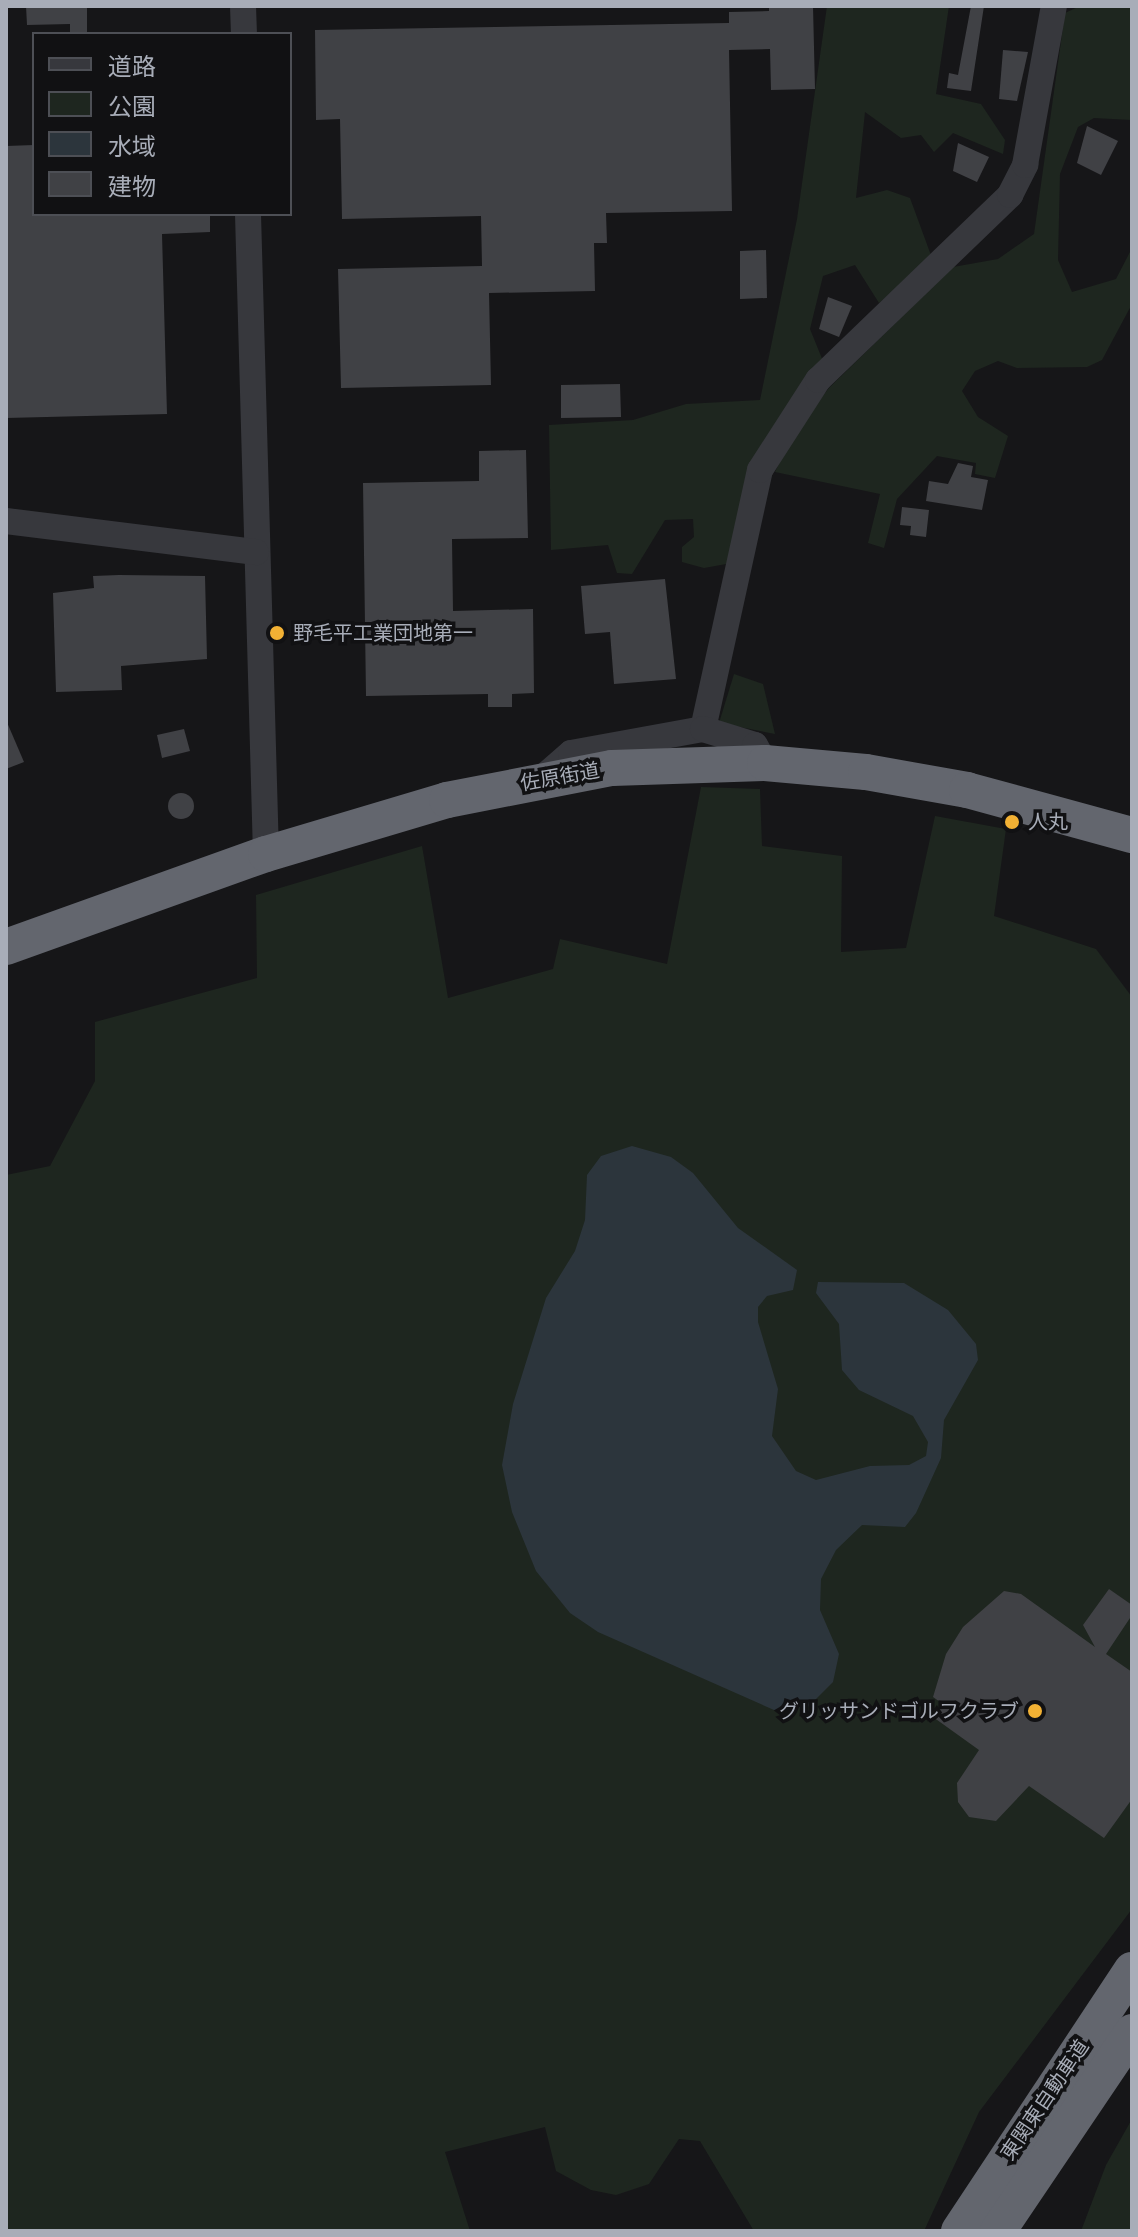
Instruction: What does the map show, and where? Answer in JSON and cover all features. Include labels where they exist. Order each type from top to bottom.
[{"type":"highway","name":"佐原街道","points":[[6,947],[266,854],[540,780],[647,765],[765,763],[954,787],[1132,835]]},
{"type":"highway","name":"東関東自動車道","points":[[959,2231],[1132,1970]]},
{"type":"highway","name":"東関東自動車道","points":[[998,2231],[1132,2032]]},
{"type":"street","points":[[243,6],[244,32]]},
{"type":"street","points":[[703,729],[760,470],[818,380],[1010,195],[1025,165],[1054,6]]},
{"type":"street","points":[[248,216],[266,854]]},
{"type":"street","points":[[6,521],[256,552]]},
{"type":"street","points":[[540,780],[583,749],[703,729],[755,745],[765,763]]},
{"type":"green space","points":[[827,6],[949,6],[936,94],[981,104],[1005,140],[1003,154],[953,133],[934,152],[921,135],[901,138],[865,112],[856,198],[887,190],[910,198],[932,258],[879,303],[855,265],[823,276],[810,329],[823,361],[726,564],[704,568],[682,562],[682,547],[694,537],[693,519],[665,520],[632,574],[617,573],[608,545],[551,550],[549,425],[633,420],[686,404],[760,400],[797,219]]},
{"type":"green space","points":[[1080,6],[1132,6],[1132,120],[1094,118],[1078,127],[1060,174],[1058,260],[1072,292],[1116,279],[1132,248],[1132,304],[1102,360],[1087,367],[1017,368],[998,361],[975,371],[962,391],[978,417],[1008,436],[995,478],[975,474],[976,463],[937,456],[897,499],[884,548],[868,543],[880,494],[775,472],[795,431],[829,388],[953,267],[998,259],[1034,234],[1065,13]]},
{"type":"green space","points":[[734,674],[763,684],[775,734],[719,723]]},
{"type":"green space","name":"グリッサンドゴルフクラブ","points":[[701,787],[760,789],[762,846],[842,856],[841,952],[906,948],[935,816],[1006,829],[994,916],[1096,949],[1132,997],[1132,1909],[979,2112],[924,2231],[754,2231],[700,2141],[679,2139],[649,2184],[616,2195],[591,2190],[556,2171],[545,2127],[445,2152],[470,2231],[6,2231],[6,1175],[50,1166],[95,1081],[95,1022],[257,978],[256,895],[422,846],[448,998],[553,969],[560,939],[667,964]]},
{"type":"green space","points":[[1132,2119],[1132,2231],[1081,2231],[1106,2165]]},
{"type":"water","points":[[632,1146],[671,1157],[693,1173],[738,1228],[797,1270],[793,1290],[767,1296],[758,1307],[758,1322],[778,1389],[772,1436],[796,1471],[816,1480],[870,1466],[909,1465],[926,1456],[928,1442],[913,1416],[859,1390],[842,1370],[839,1324],[816,1293],[818,1282],[904,1283],[948,1310],[976,1344],[978,1360],[944,1420],[941,1458],[916,1513],[905,1527],[862,1525],[836,1550],[821,1579],[820,1610],[839,1654],[833,1682],[808,1707],[774,1710],[598,1632],[570,1613],[536,1571],[512,1512],[502,1465],[513,1404],[546,1298],[575,1251],[585,1220],[587,1175],[601,1156]]},
{"type":"building","points":[[26,6],[87,6],[87,32],[70,32],[70,24],[27,25]]},
{"type":"building","points":[[769,6],[813,6],[815,89],[771,90],[770,49],[729,50],[732,211],[606,213],[607,243],[594,243],[595,291],[489,293],[491,385],[341,388],[338,269],[482,266],[481,216],[342,219],[340,119],[316,120],[315,30],[729,23],[729,12],[769,11]]},
{"type":"building","points":[[971,6],[984,6],[971,91],[947,88],[949,73],[958,75]]},
{"type":"building","points":[[1003,50],[1028,52],[1017,101],[999,99]]},
{"type":"building","points":[[1087,126],[1118,141],[1101,175],[1077,163]]},
{"type":"building","points":[[958,143],[989,157],[977,182],[953,171]]},
{"type":"building","points":[[32,145],[32,216],[210,216],[210,232],[162,234],[167,414],[6,418],[6,146]]},
{"type":"building","points":[[766,250],[767,298],[740,299],[740,251]]},
{"type":"building","points":[[828,297],[852,306],[839,337],[819,329]]},
{"type":"building","points":[[620,384],[621,417],[561,418],[561,385]]},
{"type":"building","points":[[526,450],[528,538],[452,539],[453,611],[533,609],[534,693],[512,694],[512,707],[488,707],[488,694],[366,696],[363,483],[479,481],[479,451]]},
{"type":"building","points":[[958,463],[973,466],[971,477],[988,480],[982,510],[926,501],[929,481],[948,484]]},
{"type":"building","points":[[902,507],[929,510],[926,537],[910,535],[911,526],[900,525]]},
{"type":"building","points":[[93,576],[205,576],[207,659],[121,666],[122,690],[56,692],[53,593],[94,588]]},
{"type":"building","points":[[665,579],[676,679],[614,684],[610,632],[585,634],[581,586]]},
{"type":"building","points":[[6,720],[24,762],[6,769]]},
{"type":"building","points":[[184,729],[190,751],[162,758],[157,735]]},
{"type":"building","points":[[181,793],[190,797],[194,806],[190,815],[181,819],[172,815],[168,806],[172,797]]},
{"type":"building","name":"グリッサンドゴルフクラブ","points":[[1109,1589],[1132,1605],[1132,1615],[1106,1654],[1132,1672],[1132,1799],[1104,1838],[1029,1786],[996,1821],[969,1817],[958,1802],[957,1783],[979,1750],[933,1717],[943,1704],[933,1697],[946,1654],[963,1627],[1004,1591],[1021,1594],[1095,1647],[1083,1625]]},
{"type":"place","name":"野毛平工業団地第一","points":[[277,633]]},
{"type":"place","name":"人丸","points":[[1012,822]]},
{"type":"place","name":"グリッサンドゴルフクラブ","points":[[1035,1711]]}]
